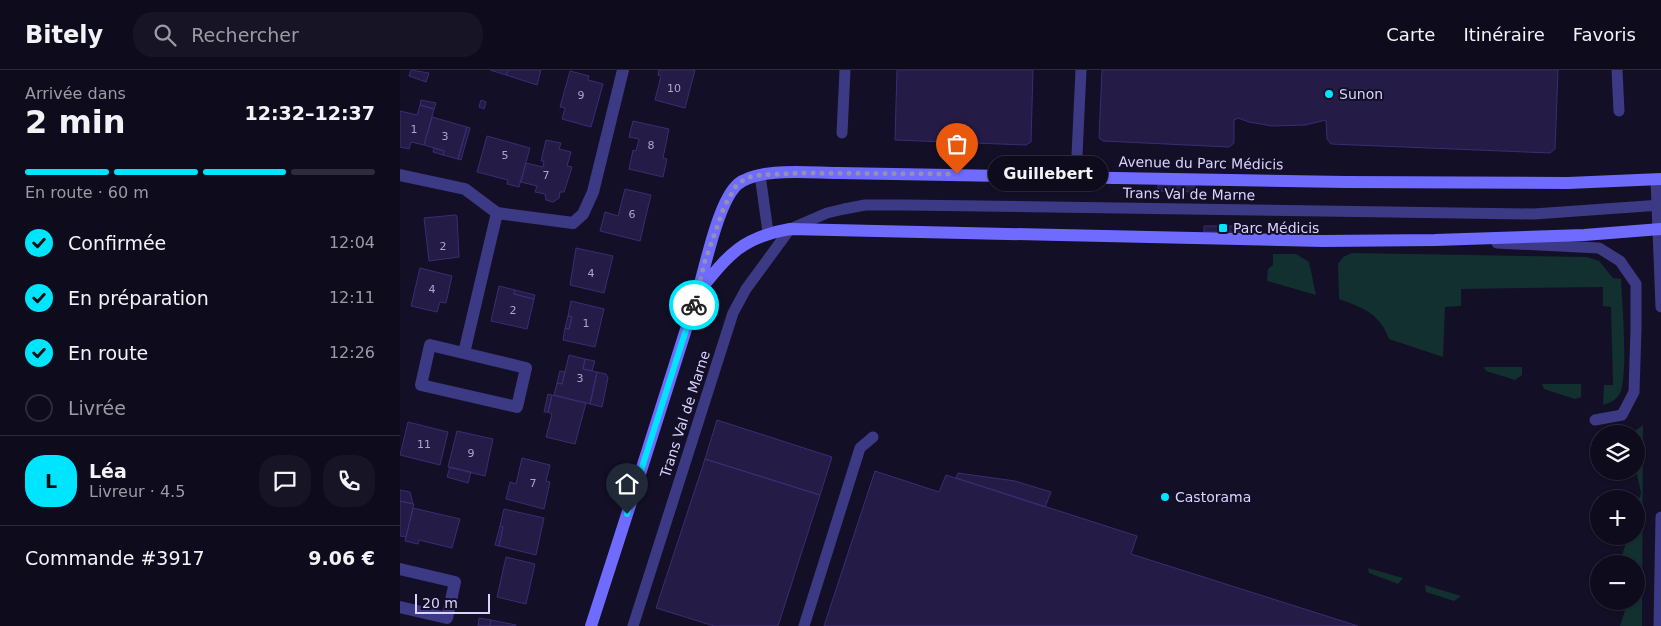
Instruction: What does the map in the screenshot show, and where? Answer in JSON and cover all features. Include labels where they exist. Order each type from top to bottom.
[{"type":"street","points":[[400,175],[465,189],[497,213],[573,224],[583,214],[593,192],[624,70]]},
{"type":"street","name":"Avenue du Parc Médicis","points":[[591,626],[698,292],[705,261],[724,207],[736,186],[746,178],[760,175],[838,173],[1568,183],[1658,179]]},
{"type":"street","points":[[464,353],[497,213]]},
{"type":"street","name":"Avenue du Parc Médicis","points":[[698,292],[723,261],[742,244],[768,232],[790,229],[1297,241],[1436,240],[1584,235],[1660,229]]},
{"type":"street","points":[[430,345],[464,353],[526,368],[517,408],[421,385],[430,345]]},
{"type":"street","points":[[400,569],[455,582],[447,618],[400,607]]},
{"type":"lane","points":[[842,133],[845,70]]},
{"type":"lane","points":[[1076,176],[1081,70]]},
{"type":"lane","points":[[1617,70],[1619,111]]},
{"type":"lane","points":[[760,175],[768,232]]},
{"type":"lane","points":[[1658,179],[1661,307]]},
{"type":"lane","name":"Trans Val de Marne","points":[[633,626],[733,313],[766,260],[790,229],[827,212],[865,205],[1534,214],[1659,205]]},
{"type":"lane","points":[[1436,240],[1599,248],[1620,261],[1636,284],[1634,392],[1622,415],[1595,420]]},
{"type":"lane","points":[[804,626],[860,448],[872,437]]},
{"type":"lane","points":[[1659,626],[1661,517]]},
{"type":"green space","points":[[1352,253],[1587,257],[1599,261],[1613,278],[1621,279],[1624,374],[1619,395],[1610,403],[1603,405],[1604,385],[1613,385],[1611,307],[1603,306],[1603,287],[1461,289],[1461,306],[1445,307],[1443,357],[1389,339],[1381,323],[1370,313],[1339,299],[1338,264],[1343,257]]},
{"type":"green space","points":[[1273,254],[1296,254],[1309,262],[1316,295],[1267,281],[1268,269],[1273,265]]},
{"type":"green space","points":[[1484,367],[1522,367],[1522,375],[1515,380],[1486,371]]},
{"type":"green space","points":[[1542,384],[1581,384],[1581,397],[1575,399],[1544,389]]},
{"type":"green space","points":[[1638,480],[1643,480],[1643,490],[1640,490]]},
{"type":"green space","points":[[1625,545],[1642,545],[1642,555],[1622,555]]},
{"type":"green space","points":[[1368,568],[1403,578],[1398,584],[1369,573]]},
{"type":"green space","points":[[1425,585],[1461,596],[1454,601],[1426,592]]},
{"type":"green space","points":[[1625,610],[1642,610],[1642,626],[1620,626]]},
{"type":"building","points":[[411,70],[429,73],[426,82],[409,76]]},
{"type":"building","points":[[490,70],[508,70],[506,75]]},
{"type":"building","points":[[508,70],[541,70],[537,85],[506,75]]},
{"type":"building","points":[[659,70],[695,70],[685,108],[655,100],[661,76],[658,75]]},
{"type":"building","points":[[897,70],[1033,70],[1031,142],[1026,145],[895,140]]},
{"type":"building","name":"Sunon","points":[[1102,70],[1558,70],[1555,149],[1550,153],[1331,144],[1327,139],[1326,120],[1305,125],[1272,126],[1238,118],[1234,120],[1234,143],[1229,147],[1103,141],[1099,138]]},
{"type":"building","points":[[570,71],[589,76],[588,80],[603,84],[591,127],[562,119],[565,108],[560,107]]},
{"type":"building","points":[[421,100],[436,103],[434,109],[420,105]]},
{"type":"building","points":[[481,100],[486,102],[484,109],[479,107]]},
{"type":"building","points":[[420,105],[434,109],[424,145],[411,142],[409,149],[400,147],[400,111],[417,115]]},
{"type":"building","points":[[432,117],[467,127],[458,159],[443,155],[444,151],[424,145]]},
{"type":"building","points":[[633,121],[669,129],[663,158],[667,159],[663,177],[629,169],[633,150],[636,151],[639,139],[629,137]]},
{"type":"building","points":[[467,127],[470,128],[461,160],[458,159]]},
{"type":"building","points":[[487,136],[530,148],[519,187],[507,184],[508,180],[477,172]]},
{"type":"building","points":[[546,140],[561,143],[559,149],[571,152],[567,166],[572,167],[564,192],[560,192],[559,198],[553,202],[546,200],[545,194],[535,192],[537,186],[521,182],[526,163],[543,167],[544,161],[541,161]]},
{"type":"building","points":[[434,148],[444,151],[443,155],[433,152]]},
{"type":"building","points":[[1158,185],[1195,186],[1195,192],[1158,191]]},
{"type":"building","points":[[625,189],[651,195],[640,241],[600,231],[605,212],[618,216]]},
{"type":"building","points":[[457,216],[459,257],[429,261],[424,218]]},
{"type":"building","points":[[1204,226],[1242,226],[1241,232],[1204,232]]},
{"type":"building","points":[[576,248],[613,256],[604,293],[570,285]]},
{"type":"building","points":[[420,268],[452,276],[446,303],[440,302],[437,312],[411,306]]},
{"type":"building","points":[[499,286],[515,290],[514,294],[534,299],[527,329],[491,321]]},
{"type":"building","points":[[515,290],[535,295],[534,299],[514,294]]},
{"type":"building","points":[[571,301],[604,309],[595,347],[563,340],[565,328],[569,329],[572,317],[568,316]]},
{"type":"building","points":[[568,316],[572,317],[569,329],[565,328]]},
{"type":"building","points":[[569,355],[585,359],[583,369],[597,372],[590,404],[554,395],[557,383],[562,384]]},
{"type":"building","points":[[585,359],[595,361],[592,371],[583,369]]},
{"type":"building","points":[[560,371],[565,372],[562,384],[557,383]]},
{"type":"building","points":[[597,372],[606,374],[608,378],[602,407],[590,404]]},
{"type":"building","points":[[548,394],[552,395],[548,412],[544,412]]},
{"type":"building","points":[[552,395],[586,403],[575,444],[546,437],[552,414],[548,412]]},
{"type":"building","points":[[717,420],[832,457],[820,495],[705,459]]},
{"type":"building","points":[[408,422],[448,432],[440,465],[400,455]]},
{"type":"building","points":[[457,431],[493,439],[485,476],[448,467]]},
{"type":"building","points":[[522,458],[550,465],[546,481],[550,482],[544,509],[506,499],[510,482],[516,484]]},
{"type":"building","points":[[705,459],[820,495],[778,626],[714,626],[656,608]]},
{"type":"building","points":[[450,467],[471,472],[468,483],[447,477]]},
{"type":"building","points":[[875,471],[939,492],[946,475],[1000,492],[1137,536],[1131,554],[1358,626],[824,626]]},
{"type":"building","points":[[958,473],[1015,481],[1051,492],[1045,507],[956,478]]},
{"type":"building","points":[[400,490],[410,492],[413,504],[400,501]]},
{"type":"building","points":[[400,501],[414,504],[406,537],[400,536]]},
{"type":"building","points":[[413,508],[460,519],[452,548],[419,540],[418,544],[405,541]]},
{"type":"building","points":[[504,509],[544,518],[536,555],[499,546],[503,527],[500,526]]},
{"type":"building","points":[[500,526],[503,527],[499,546],[495,545]]},
{"type":"building","points":[[506,557],[535,564],[526,604],[497,597]]},
{"type":"building","points":[[479,618],[491,620],[490,626],[478,626]]},
{"type":"building","points":[[491,620],[516,625],[516,626],[490,626]]},
{"type":"way so far","points":[[694,305],[705,261],[724,207],[736,186],[746,178],[760,175],[800,173],[957,174]]},
{"type":"place","name":"Sunon","points":[[1329,94]]},
{"type":"place","name":"Guillebert","points":[[957,174]]},
{"type":"place","name":"Parc Médicis","points":[[1223,228]]},
{"type":"place","name":"Castorama","points":[[1165,497]]},
{"type":"route","points":[[627,514],[694,305]]}]
